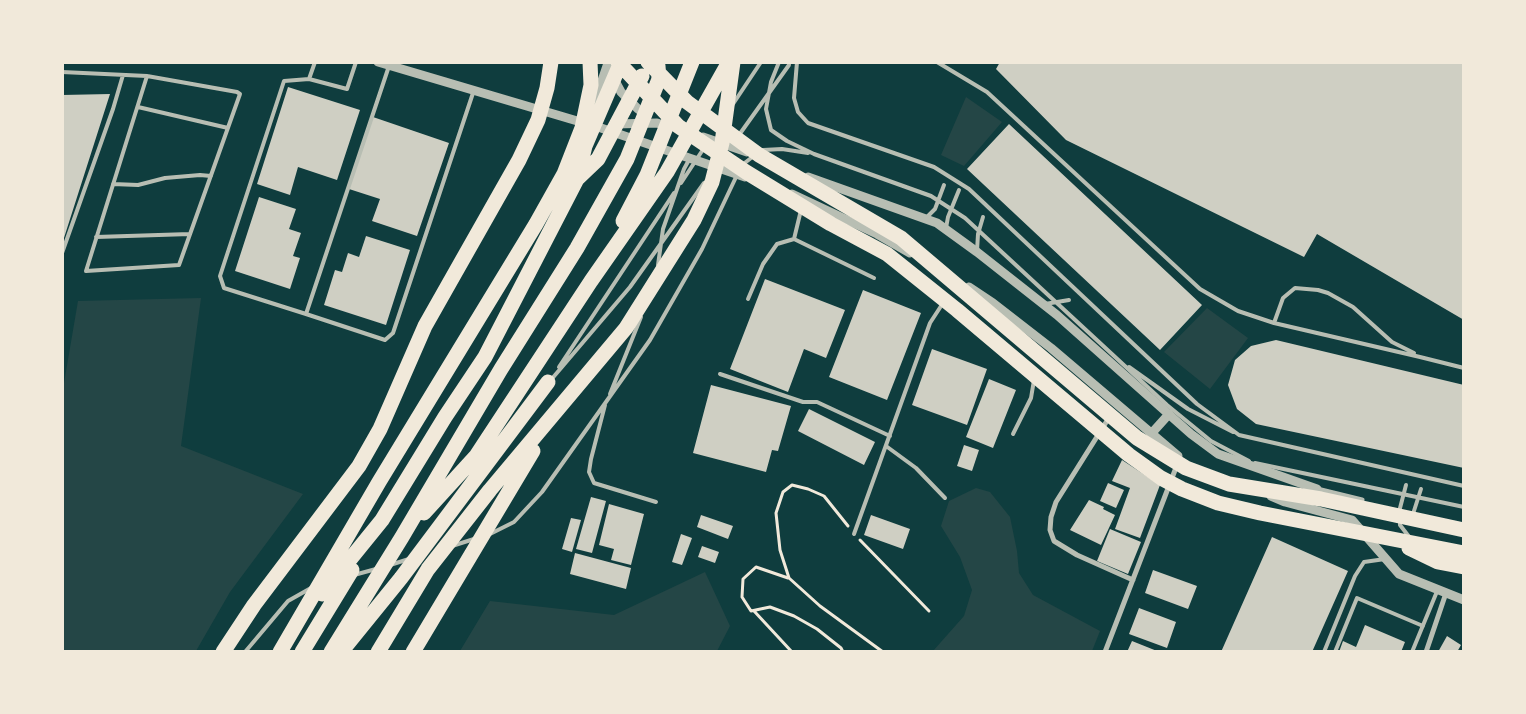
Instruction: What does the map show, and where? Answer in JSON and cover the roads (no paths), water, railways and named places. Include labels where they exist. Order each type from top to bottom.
[{"type":"highway","points":[[223,652],[254,605],[359,466],[380,429],[425,326],[519,160],[538,120],[547,88],[551,62]]},
{"type":"highway","points":[[280,652],[564,174],[582,128],[591,85],[590,62]]},
{"type":"highway","points":[[577,179],[598,159],[649,62],[687,102],[759,155],[901,238],[1137,438],[1186,468],[1229,484],[1321,499],[1464,530]]},
{"type":"highway","points":[[331,652],[402,537],[501,369],[577,248],[627,159],[659,78],[658,62]]},
{"type":"highway","points":[[591,281],[647,175],[692,62]]},
{"type":"highway","points":[[402,537],[476,456],[591,281],[667,172],[731,62]]},
{"type":"highway","points":[[378,652],[428,569],[490,490],[626,328],[694,220],[712,182],[722,143],[731,62]]},
{"type":"highway","points":[[302,652],[445,417],[485,356],[577,179],[613,63],[678,126],[746,172],[831,224],[887,254],[1129,455],[1161,478],[1182,489],[1218,503],[1269,515],[1464,553]]},
{"type":"highway","points":[[341,652],[401,578],[548,382]]},
{"type":"highway","points":[[413,652],[556,413]]},
{"type":"highway","points":[[295,628],[382,520]]},
{"type":"highway","points":[[1352,520],[1438,562],[1464,568]]},
{"type":"street","points":[[378,62],[587,124],[690,157],[803,198],[877,234],[955,283],[993,303],[1051,348],[1179,457],[1210,473],[1285,502],[1352,520],[1399,574],[1464,600]]},
{"type":"street","points":[[613,63],[621,92],[638,109],[657,123]]},
{"type":"street","points":[[587,124],[613,63]]},
{"type":"street","points":[[587,124],[657,123],[743,150],[839,189],[937,223],[1043,304],[1169,414],[1218,454],[1317,488],[1371,503]]},
{"type":"street","points":[[1117,406],[1056,502],[1051,517],[1050,530],[1054,541],[1077,555],[1134,580]]},
{"type":"street","points":[[1151,434],[1169,414]]},
{"type":"street","points":[[1105,652],[1134,580],[1179,457]]},
{"type":"street","points":[[1380,505],[1464,530]]},
{"type":"street","points":[[1426,652],[1442,591]]},
{"type":"lane","points":[[309,79],[315,62]]},
{"type":"lane","points":[[356,62],[347,89],[309,79],[284,81],[220,276],[224,288],[385,340],[393,333],[474,90]]},
{"type":"lane","points":[[717,128],[761,62]]},
{"type":"lane","points":[[779,62],[771,82],[766,109],[771,130],[787,141],[814,154],[931,196],[965,218],[1166,405],[1211,441],[1252,462],[1464,507]]},
{"type":"lane","points":[[797,62],[794,98],[798,112],[808,123],[934,167],[969,189],[1198,404],[1239,435]]},
{"type":"lane","points":[[937,62],[987,92],[1200,289],[1238,311],[1274,323],[1420,356],[1464,368]]},
{"type":"lane","points":[[548,382],[630,287],[789,65]]},
{"type":"lane","points":[[306,314],[390,66]]},
{"type":"lane","points":[[62,72],[148,76],[239,93],[179,265],[86,271],[148,76]]},
{"type":"lane","points":[[62,253],[113,109],[123,75]]},
{"type":"lane","points":[[138,107],[228,128]]},
{"type":"lane","points":[[548,382],[712,136]]},
{"type":"lane","points":[[245,652],[288,601],[307,590],[488,535],[514,522],[542,492],[650,340],[702,249],[742,164],[763,150],[782,149],[814,154]]},
{"type":"lane","points":[[656,502],[594,483],[589,472],[604,407],[635,334],[660,261],[663,229],[690,157]]},
{"type":"lane","points":[[113,184],[138,185],[166,178],[211,176]]},
{"type":"lane","points":[[924,219],[930,216],[935,208],[944,185]]},
{"type":"lane","points":[[946,230],[948,217],[959,190]]},
{"type":"lane","points":[[794,239],[803,198]]},
{"type":"lane","points":[[976,252],[978,234],[983,217]]},
{"type":"lane","points":[[96,238],[190,234]]},
{"type":"lane","points":[[748,299],[763,264],[777,244],[794,239],[874,278]]},
{"type":"lane","points":[[1274,323],[1283,298],[1295,288],[1318,290],[1345,302],[1392,342],[1420,356]]},
{"type":"lane","points":[[854,534],[930,323],[948,294]]},
{"type":"lane","points":[[1043,304],[1069,300]]},
{"type":"lane","points":[[1040,365],[1051,348]]},
{"type":"lane","points":[[1113,356],[1188,409],[1239,435],[1464,486]]},
{"type":"lane","points":[[720,374],[803,402],[817,402],[890,436]]},
{"type":"lane","points":[[1013,434],[1032,398],[1035,374]]},
{"type":"lane","points":[[1140,389],[1150,375]]},
{"type":"lane","points":[[886,446],[916,468],[945,498]]},
{"type":"lane","points":[[1406,485],[1399,510],[1400,525],[1416,546],[1438,562]]},
{"type":"lane","points":[[1413,514],[1421,489]]},
{"type":"lane","points":[[1324,652],[1351,584],[1364,562],[1385,559]]},
{"type":"lane","points":[[1412,652],[1423,626],[1442,591]]},
{"type":"lane","points":[[1335,652],[1357,598],[1423,626]]}]
